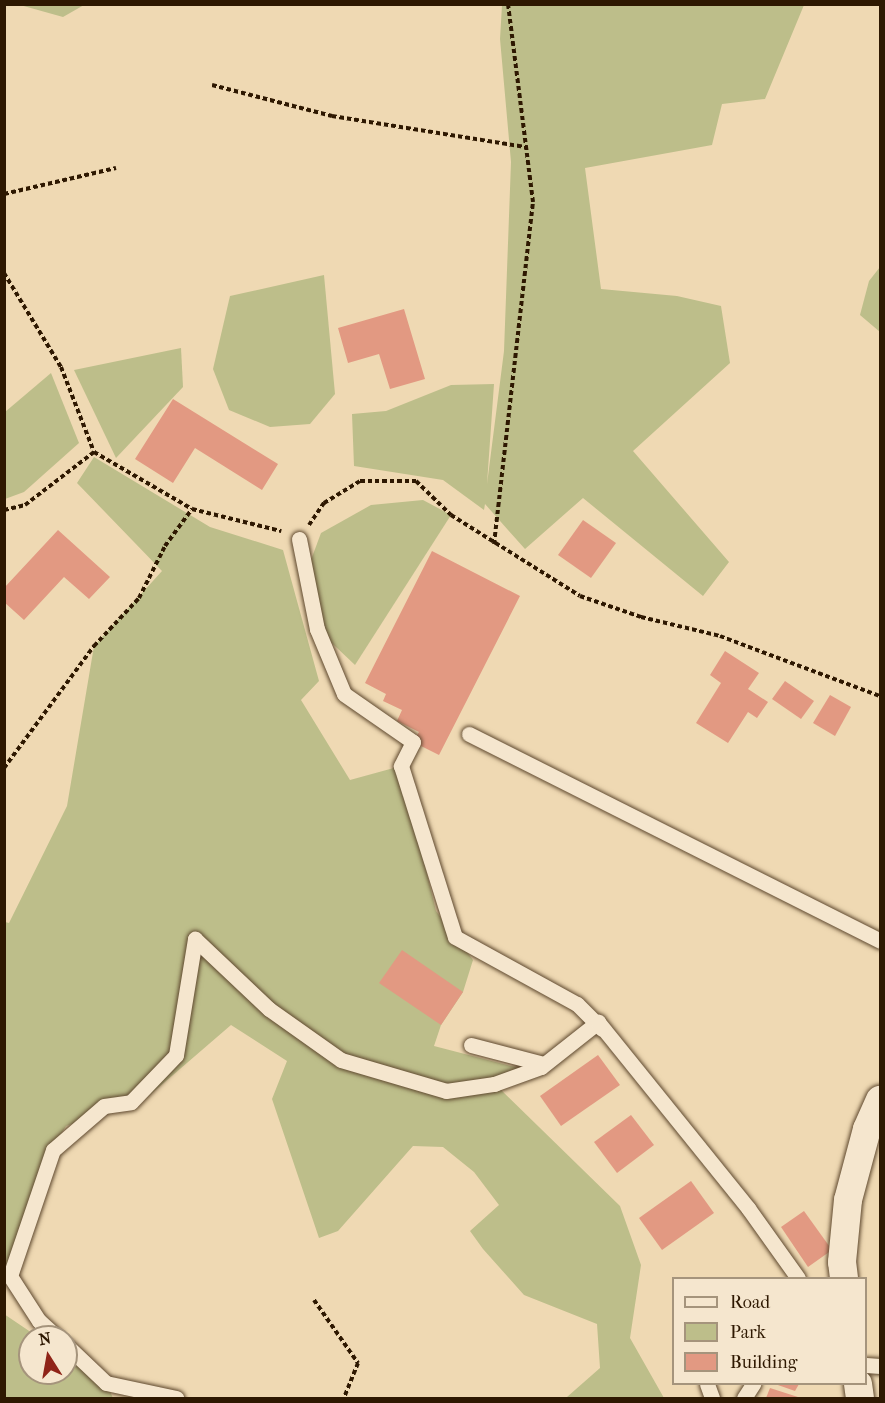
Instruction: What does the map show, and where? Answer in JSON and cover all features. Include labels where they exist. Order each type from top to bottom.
[{"type":"street","points":[[844,1277],[842,1262],[849,1200],[867,1129],[880,1100]]},
{"type":"lane","points":[[299,539],[317,629],[344,694],[413,742],[401,766],[455,937],[519,969],[578,1004],[598,1022],[630,1074],[711,1162],[797,1277]]},
{"type":"lane","points":[[469,734],[880,941]]},
{"type":"lane","points":[[44,1325],[10,1276],[53,1150],[104,1106],[131,1102],[176,1055],[195,939],[269,1009],[341,1060],[446,1091],[494,1084],[544,1064],[598,1022]]},
{"type":"lane","points":[[471,1045],[544,1064]]},
{"type":"lane","points":[[78,1356],[106,1383],[176,1398]]},
{"type":"lane","points":[[744,1398],[752,1385]]},
{"type":"path","points":[[494,544],[533,202],[508,4]]},
{"type":"path","points":[[212,85],[332,116],[526,147]]},
{"type":"path","points":[[4,194],[116,168]]},
{"type":"path","points":[[4,273],[61,367],[94,452],[192,509],[281,530],[299,539],[324,503],[360,481],[416,481],[451,515],[580,596],[641,617],[720,636],[880,696]]},
{"type":"path","points":[[4,510],[25,505],[94,452]]},
{"type":"path","points":[[4,768],[94,646],[139,598],[165,546],[192,509]]},
{"type":"path","points":[[314,1300],[358,1363],[344,1398]]},
{"type":"green space","points":[[84,4],[63,17],[20,5]]},
{"type":"green space","points":[[502,5],[804,5],[765,99],[722,104],[712,145],[585,168],[601,289],[677,296],[721,306],[730,363],[633,451],[729,562],[703,596],[583,498],[525,549],[485,504],[484,510],[443,480],[354,466],[352,414],[386,411],[451,385],[494,384],[487,484],[504,351],[511,162],[500,39]]},
{"type":"green space","points":[[880,267],[880,332],[860,315],[869,281]]},
{"type":"green space","points":[[324,275],[335,394],[310,424],[270,427],[229,410],[213,369],[230,296]]},
{"type":"green space","points":[[181,348],[183,387],[116,458],[74,370]]},
{"type":"green space","points":[[51,373],[79,443],[24,492],[5,499],[5,412]]},
{"type":"green space","points":[[94,457],[210,527],[283,550],[319,681],[301,700],[350,780],[401,766],[436,911],[473,960],[463,992],[441,1025],[434,1046],[519,1068],[495,1084],[620,1206],[641,1265],[630,1338],[664,1398],[559,1398],[567,1397],[600,1368],[597,1324],[524,1295],[483,1249],[470,1231],[499,1205],[474,1172],[443,1147],[413,1146],[338,1231],[319,1238],[272,1099],[287,1061],[231,1025],[144,1100],[66,1126],[55,1144],[5,1279],[5,922],[9,923],[67,806],[94,646],[162,571],[77,483]]},
{"type":"green space","points":[[423,500],[451,515],[355,665],[317,629],[305,576],[321,533],[371,505]]},
{"type":"green space","points":[[4,1314],[20,1325],[18,1325],[18,1385],[78,1385],[78,1364],[106,1383],[113,1398],[5,1398]]},
{"type":"building","points":[[404,309],[425,379],[390,389],[379,354],[348,363],[338,328]]},
{"type":"building","points":[[173,399],[278,464],[262,490],[195,448],[173,483],[135,459]]},
{"type":"building","points":[[583,520],[616,543],[591,578],[558,555]]},
{"type":"building","points":[[58,530],[110,577],[89,599],[64,577],[24,620],[4,602],[4,588]]},
{"type":"building","points":[[432,551],[520,596],[439,755],[413,742],[419,732],[397,721],[402,710],[383,701],[386,694],[365,683]]},
{"type":"building","points":[[725,651],[759,673],[748,689],[768,702],[757,718],[748,712],[728,743],[696,723],[721,683],[710,675]]},
{"type":"building","points":[[785,681],[814,701],[801,719],[772,699]]},
{"type":"building","points":[[830,695],[851,707],[835,736],[813,723]]},
{"type":"building","points":[[402,950],[463,992],[441,1025],[379,983]]},
{"type":"building","points":[[598,1055],[620,1085],[561,1126],[540,1096]]},
{"type":"building","points":[[631,1115],[654,1145],[617,1173],[594,1142]]},
{"type":"building","points":[[691,1181],[714,1213],[662,1250],[639,1218]]},
{"type":"building","points":[[804,1211],[832,1250],[808,1267],[781,1227]]},
{"type":"building","points":[[778,1385],[798,1385],[795,1391]]},
{"type":"building","points":[[770,1388],[801,1398],[766,1398]]}]
